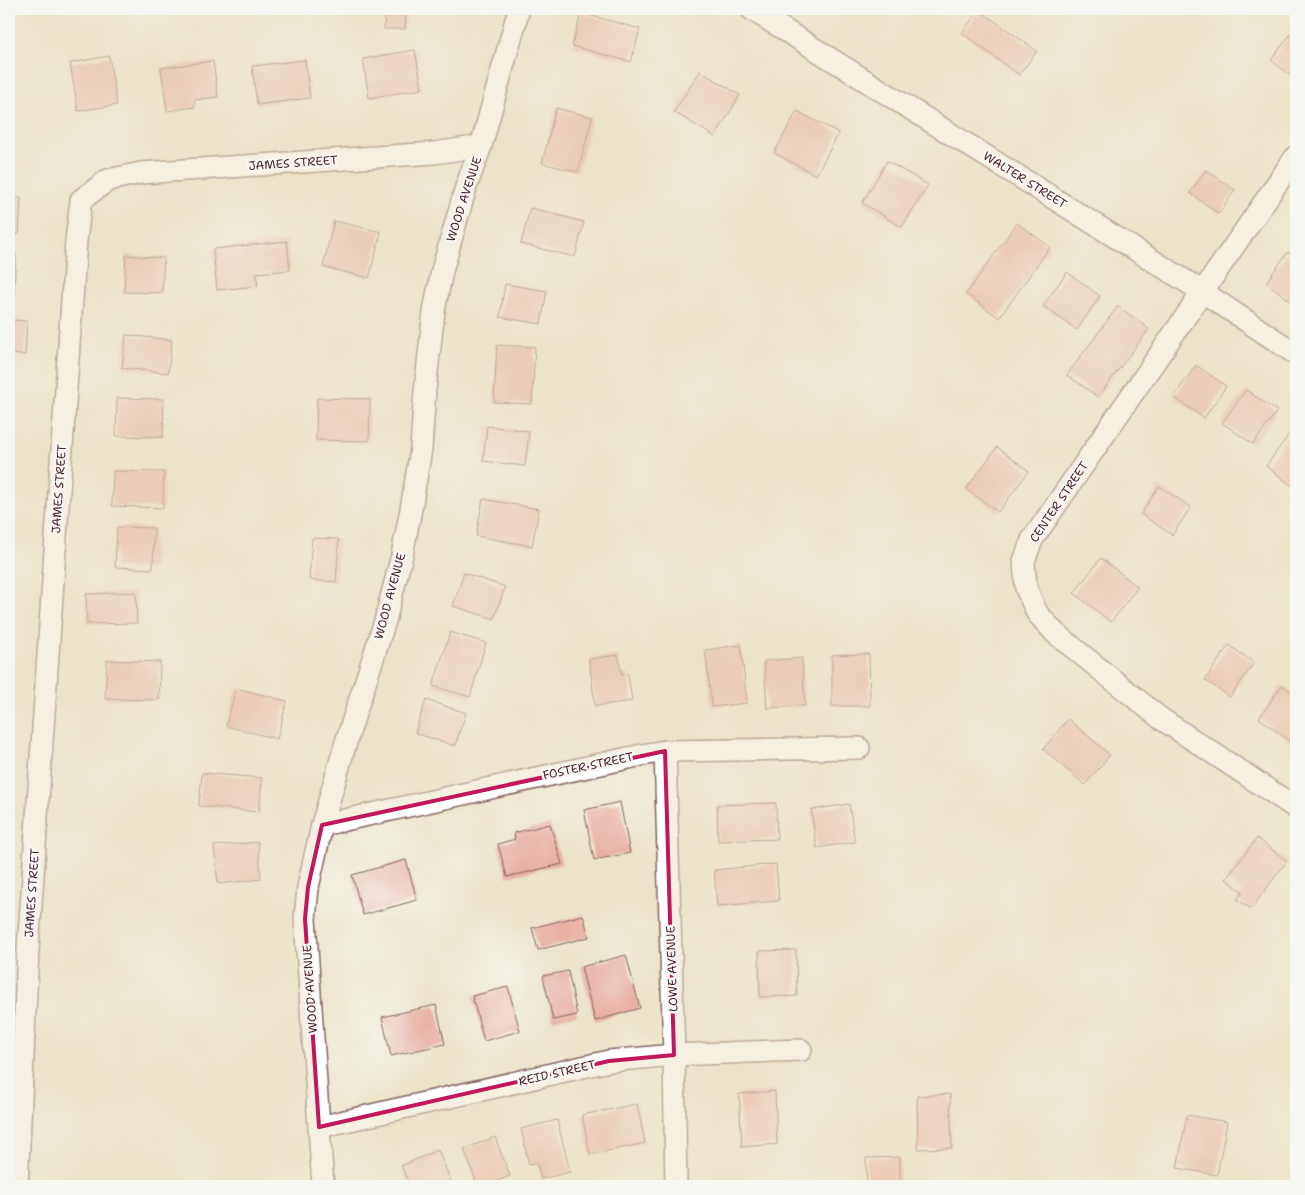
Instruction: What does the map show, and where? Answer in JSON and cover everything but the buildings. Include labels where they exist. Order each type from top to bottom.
[{"type":"street","name":"WOOD AVENUE","points":[[323,1186],[305,919],[308,887],[322,825],[384,621],[412,510],[421,449],[433,321],[442,270],[466,187],[481,146],[519,9]]},
{"type":"street","name":"WALTER STREET","points":[[751,9],[1203,292],[1296,354]]},
{"type":"street","name":"JAMES STREET","points":[[17,1186],[30,930],[76,241],[81,200],[108,180],[140,173],[434,153],[481,146]]},
{"type":"street","name":"CENTER STREET","points":[[1296,156],[1032,540],[1024,561],[1026,588],[1037,612],[1055,633],[1160,718],[1296,808]]},
{"type":"street","name":"FOSTER STREET","points":[[322,825],[665,751],[859,748]]},
{"type":"street","name":"LOWE AVENUE","points":[[665,751],[676,1186]]},
{"type":"street","name":"REID STREET","points":[[319,1127],[609,1061],[674,1055],[800,1050]]},
{"type":"highlighted area","points":[[665,751],[674,1055],[609,1061],[319,1127],[305,919],[308,887],[322,825]]}]
